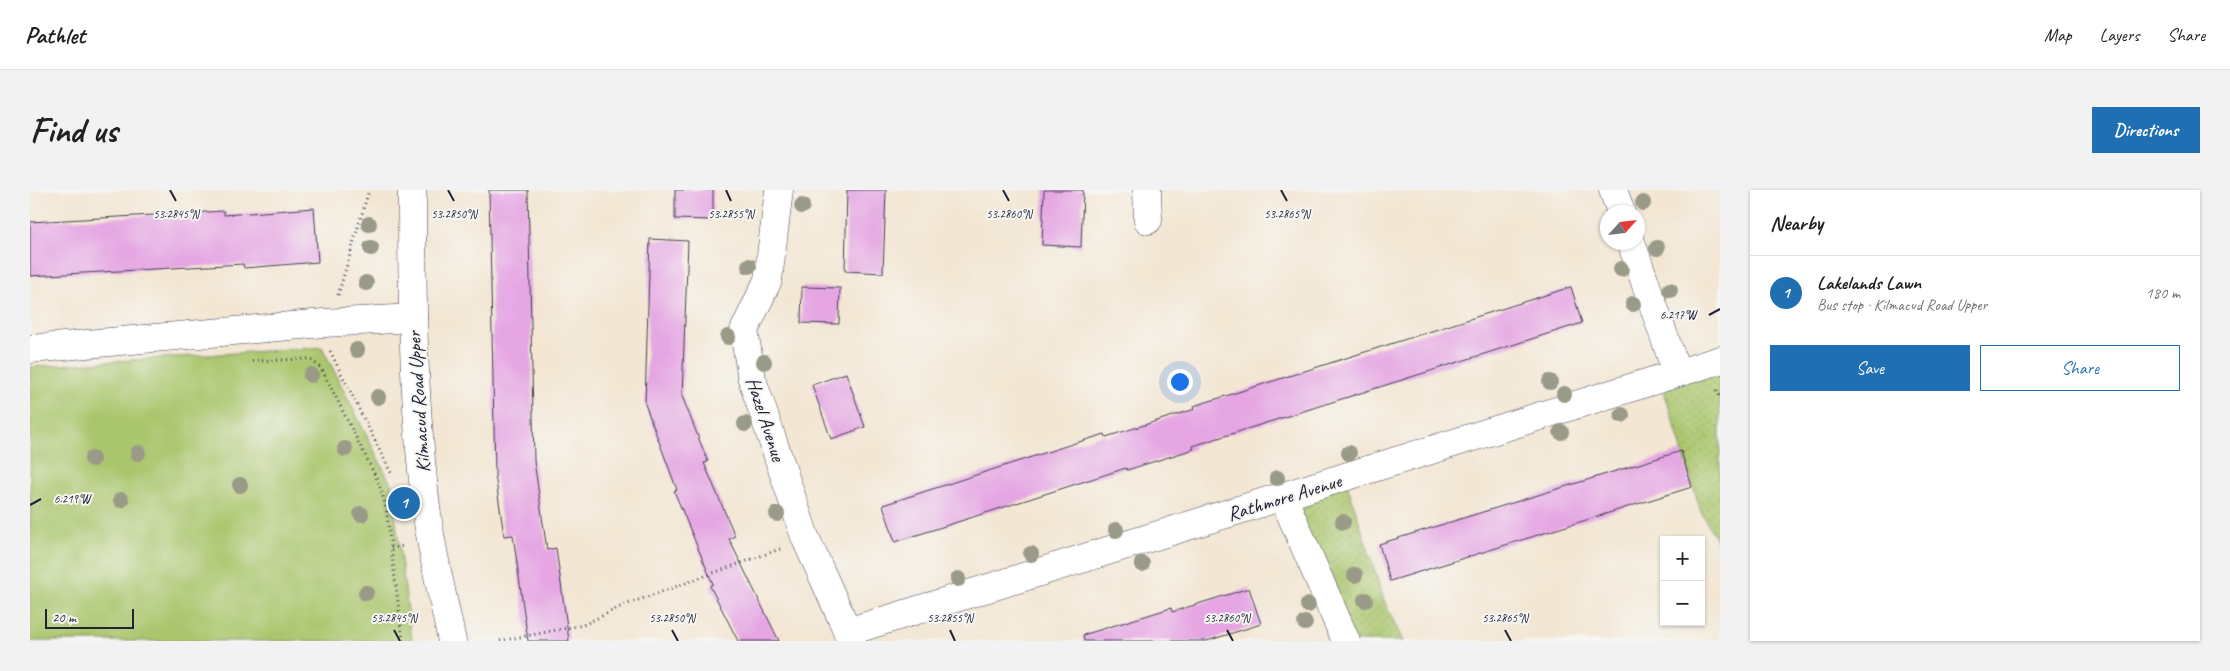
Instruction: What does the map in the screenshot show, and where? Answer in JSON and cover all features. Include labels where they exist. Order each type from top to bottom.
[{"type":"street","name":"Kilmacud Road Upper","points":[[412,190],[412,318],[422,470],[428,523],[452,641]]},
{"type":"street","name":"Hazel Avenue","points":[[779,190],[768,280],[744,331],[752,379],[805,537],[849,636]]},
{"type":"street","points":[[1147,190],[1148,220]]},
{"type":"street","points":[[1613,190],[1618,205]]},
{"type":"street","points":[[1634,250],[1677,373]]},
{"type":"street","points":[[30,349],[331,323],[412,318]]},
{"type":"street","name":"Rathmore Avenue","points":[[849,636],[1720,360]]},
{"type":"street","points":[[1283,498],[1346,641]]},
{"type":"path","points":[[369,190],[325,341],[391,475],[422,470]]},
{"type":"path","points":[[249,361],[310,359],[321,368],[379,483],[386,508],[403,641]]},
{"type":"path","points":[[500,641],[583,625],[622,606],[760,558],[805,537]]},
{"type":"green space","points":[[322,347],[391,484],[412,641],[30,641],[30,367]]},
{"type":"green space","points":[[1720,360],[1720,546],[1701,512],[1660,378]]},
{"type":"green space","points":[[1345,477],[1385,603],[1403,641],[1346,641],[1283,498]]},
{"type":"building","points":[[489,190],[528,190],[534,461],[547,550],[556,548],[569,641],[528,641],[513,535],[504,536],[495,474]]},
{"type":"building","points":[[675,190],[713,190],[713,220],[675,219]]},
{"type":"building","points":[[847,190],[886,190],[883,273],[845,271]]},
{"type":"building","points":[[1044,190],[1083,190],[1081,247],[1042,245]]},
{"type":"building","points":[[314,208],[318,262],[244,268],[243,264],[30,276],[30,222],[224,211],[224,215]]},
{"type":"building","points":[[650,239],[688,241],[682,396],[708,462],[704,463],[735,536],[729,539],[779,641],[738,641],[710,586],[713,584],[674,491],[677,490],[645,404]]},
{"type":"building","points":[[802,287],[840,288],[839,324],[801,323]]},
{"type":"building","points":[[1571,287],[1582,323],[1193,446],[1194,449],[1127,470],[1126,468],[895,542],[883,505],[1072,444],[1105,434],[1106,437],[1195,409],[1194,406]]},
{"type":"building","points":[[846,373],[865,427],[831,439],[812,385]]},
{"type":"building","points":[[1681,451],[1692,487],[1390,581],[1379,544]]},
{"type":"building","points":[[1249,588],[1261,624],[1207,641],[1084,641],[1083,635],[1171,608],[1172,612]]},
{"type":"place","name":"Lakelands Lawn","points":[[404,503]]}]
